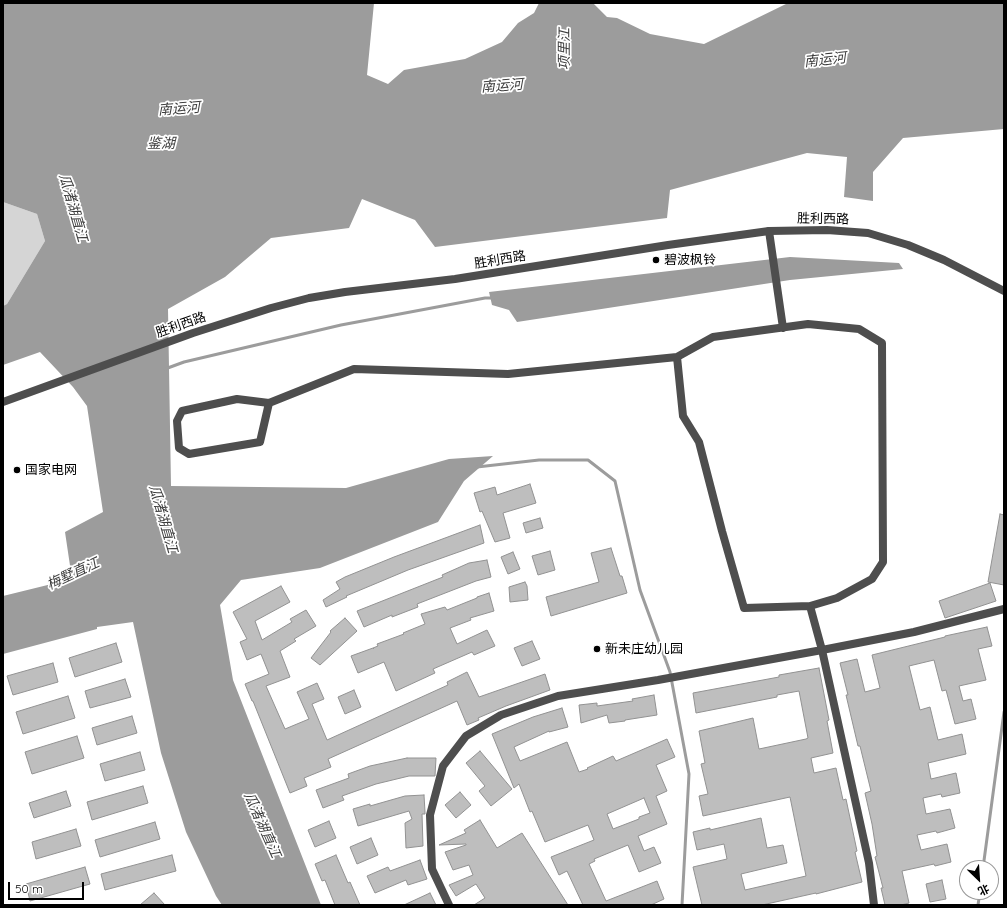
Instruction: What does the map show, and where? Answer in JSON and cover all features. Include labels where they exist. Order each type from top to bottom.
[{"type":"street","name":"胜利西路","points":[[3,402],[193,333],[271,308],[309,298],[345,292],[455,279],[668,245],[769,231],[827,230],[868,233],[908,245],[944,260],[1004,291]]},
{"type":"street","points":[[769,231],[783,328]]},
{"type":"street","points":[[269,403],[260,442],[189,454],[179,448],[177,421],[182,412],[237,399],[269,403],[354,369],[508,374],[677,357],[713,337],[808,324],[859,329],[882,343],[883,562],[872,579],[838,598],[810,606],[744,608],[722,531],[700,442],[683,416],[677,357]]},
{"type":"street","points":[[810,606],[822,650],[869,863],[874,905]]},
{"type":"street","points":[[449,905],[432,869],[430,815],[443,766],[466,736],[501,715],[558,696],[658,680],[822,650],[914,632],[1004,609]]},
{"type":"shaded area","points":[[3,202],[37,214],[45,241],[7,304],[3,306]]},
{"type":"water","name":"鉴湖","points":[[3,3],[374,3],[367,75],[388,84],[404,70],[465,59],[502,42],[518,23],[534,13],[539,3],[593,3],[607,17],[617,18],[650,34],[704,44],[788,3],[1004,3],[1004,129],[903,138],[873,172],[873,201],[844,197],[847,157],[807,153],[670,190],[667,218],[435,247],[415,220],[362,199],[349,228],[271,238],[225,277],[168,309],[171,486],[346,488],[449,459],[493,456],[464,481],[438,522],[320,568],[241,580],[220,605],[233,680],[321,905],[222,905],[216,896],[186,832],[161,753],[133,622],[97,627],[97,629],[3,654],[3,596],[72,579],[65,532],[103,512],[87,406],[73,387],[40,352],[3,365],[3,306],[7,304],[45,241],[37,214],[3,202]]},
{"type":"water","points":[[790,257],[899,263],[903,269],[790,280],[517,322],[509,310],[492,305],[489,292]]},
{"type":"building","points":[[530,484],[536,503],[503,513],[510,538],[495,542],[482,511],[480,512],[474,493],[495,487],[497,495]]},
{"type":"building","points":[[1000,514],[1004,515],[1004,585],[988,582]]},
{"type":"building","points":[[540,518],[543,528],[526,533],[523,523]]},
{"type":"building","points":[[480,525],[484,543],[408,570],[346,596],[347,597],[326,607],[323,600],[340,589],[336,582],[345,577]]},
{"type":"building","points":[[611,548],[627,593],[551,616],[546,597],[599,582],[591,553]]},
{"type":"building","points":[[550,551],[555,570],[538,575],[532,556]]},
{"type":"building","points":[[513,552],[520,569],[508,574],[501,557]]},
{"type":"building","points":[[487,560],[491,577],[476,581],[417,604],[418,607],[392,617],[392,615],[364,627],[357,611],[443,577],[442,575],[469,563]]},
{"type":"building","points":[[525,582],[527,586],[528,600],[510,602],[509,587]]},
{"type":"building","points":[[990,583],[996,601],[945,618],[939,601]]},
{"type":"building","points":[[281,586],[290,602],[255,621],[262,640],[292,622],[290,619],[306,610],[316,626],[294,639],[296,641],[280,651],[290,677],[266,686],[285,729],[309,719],[297,692],[317,683],[324,699],[312,704],[327,740],[448,685],[447,682],[467,672],[479,697],[545,674],[550,690],[506,706],[478,718],[479,720],[467,725],[457,701],[328,759],[331,767],[304,778],[307,786],[290,793],[245,684],[269,674],[261,654],[247,660],[240,642],[247,639],[233,612]]},
{"type":"building","points":[[489,593],[494,611],[470,618],[471,620],[450,628],[457,644],[487,630],[495,646],[474,655],[472,652],[433,669],[435,673],[396,691],[384,662],[358,673],[351,656],[378,646],[377,644],[425,624],[421,614],[445,607],[447,610]]},
{"type":"building","points":[[345,618],[357,631],[320,665],[311,658],[331,632],[330,631]]},
{"type":"building","points":[[987,627],[992,646],[978,649],[986,680],[959,686],[963,701],[971,699],[976,719],[955,724],[946,690],[942,691],[934,660],[909,666],[920,710],[930,707],[938,740],[962,734],[966,754],[928,763],[931,779],[956,773],[960,793],[942,797],[941,794],[923,798],[926,814],[950,809],[955,828],[937,833],[936,831],[917,835],[921,850],[947,844],[951,862],[902,871],[909,903],[901,905],[885,905],[881,888],[883,888],[875,857],[877,856],[872,824],[865,793],[871,791],[860,746],[858,746],[840,663],[857,659],[865,692],[880,688],[872,655]]},
{"type":"building","points":[[532,641],[540,659],[522,666],[514,648]]},
{"type":"building","points":[[116,643],[122,662],[75,677],[69,658]]},
{"type":"building","points":[[53,663],[58,682],[13,695],[7,676]]},
{"type":"building","points":[[819,668],[829,720],[827,721],[833,753],[811,758],[814,773],[836,768],[843,800],[846,799],[862,882],[816,894],[762,905],[702,905],[693,867],[727,859],[724,844],[697,850],[693,832],[710,828],[710,830],[761,818],[767,848],[783,845],[787,863],[741,874],[745,890],[806,876],[790,797],[703,816],[699,796],[708,794],[701,764],[705,763],[699,731],[753,718],[759,749],[808,738],[799,691],[777,695],[777,697],[696,713],[693,693]]},
{"type":"building","points":[[125,679],[131,697],[90,708],[85,691]]},
{"type":"building","points":[[354,690],[361,707],[345,714],[338,697]]},
{"type":"building","points":[[654,695],[657,715],[609,723],[607,715],[581,723],[579,705],[597,703],[597,706],[633,701],[632,699]]},
{"type":"building","points":[[68,696],[75,718],[23,734],[16,712]]},
{"type":"building","points":[[562,708],[568,727],[549,731],[514,747],[520,761],[567,742],[579,772],[613,756],[616,761],[667,739],[675,757],[656,765],[667,791],[656,796],[667,824],[638,836],[644,851],[654,847],[661,863],[639,872],[628,845],[594,859],[595,861],[589,864],[606,901],[657,881],[664,899],[651,905],[583,905],[567,871],[559,875],[551,857],[594,840],[588,825],[545,842],[532,811],[530,812],[519,784],[514,788],[492,734],[533,717]],"holes":[[[644,798],[650,813],[613,829],[607,814]]]},
{"type":"building","points":[[132,716],[137,733],[97,745],[92,728]]},
{"type":"building","points":[[77,736],[84,758],[32,774],[25,752]]},
{"type":"building","points":[[480,751],[512,789],[491,806],[479,791],[485,786],[466,763]]},
{"type":"building","points":[[140,752],[145,770],[105,781],[100,764]]},
{"type":"building","points":[[407,758],[436,758],[435,776],[409,776],[376,784],[342,796],[344,800],[323,808],[316,790],[349,778],[348,774],[370,766]]},
{"type":"building","points":[[143,786],[148,803],[92,820],[87,802]]},
{"type":"building","points":[[66,791],[71,806],[34,818],[29,803]]},
{"type":"building","points":[[460,792],[471,805],[456,818],[445,805]]},
{"type":"building","points":[[424,795],[425,814],[422,814],[423,846],[406,848],[405,823],[412,819],[409,811],[358,826],[353,809],[370,804],[370,806],[405,796]]},
{"type":"building","points":[[480,820],[497,848],[522,833],[568,905],[474,905],[485,898],[476,884],[456,896],[449,885],[473,875],[469,865],[453,870],[445,852],[466,844],[439,845],[466,833],[464,830]]},
{"type":"building","points":[[329,821],[336,838],[315,847],[308,830]]},
{"type":"building","points":[[155,822],[160,839],[100,857],[95,840]]},
{"type":"building","points":[[76,829],[81,846],[36,859],[32,842]]},
{"type":"building","points":[[371,838],[378,855],[357,864],[350,847]]},
{"type":"building","points":[[172,855],[176,871],[105,890],[101,874]]},
{"type":"building","points":[[336,855],[348,883],[350,882],[360,905],[335,905],[325,880],[322,881],[315,864]]},
{"type":"building","points":[[420,860],[427,879],[408,885],[406,880],[375,893],[367,876],[388,867],[390,871]]},
{"type":"building","points":[[85,867],[90,884],[30,901],[26,884]]},
{"type":"building","points":[[942,880],[946,899],[930,902],[926,884]]},
{"type":"building","points":[[154,893],[165,905],[140,905]]},
{"type":"building","points":[[430,893],[436,905],[404,905]]},
{"type":"waterway","points":[[165,369],[184,362],[341,325],[485,298],[493,298]]},
{"type":"waterway","points":[[477,467],[539,460],[588,460],[615,481],[640,590],[670,672],[689,774],[682,905]]},
{"type":"waterway","points":[[984,860],[1004,712]]},
{"type":"waterway","points":[[978,905],[979,900]]},
{"type":"place","name":"碧波枫铃","points":[[656,260]]},
{"type":"place","name":"国家电网","points":[[17,470]]},
{"type":"place","name":"新未庄幼儿园","points":[[597,649]]},
{"type":"water label","name":"项里江","points":[[565,49]]},
{"type":"water label","name":"南运河","points":[[825,60]]},
{"type":"water label","name":"南运河","points":[[502,86]]},
{"type":"water label","name":"南运河","points":[[179,109]]},
{"type":"water label","name":"瓜渚湖直江","points":[[73,208]]},
{"type":"water label","name":"瓜渚湖直江","points":[[163,519]]},
{"type":"water label","name":"梅墅直江","points":[[73,574]]},
{"type":"water label","name":"瓜渚湖直江","points":[[262,825]]}]
